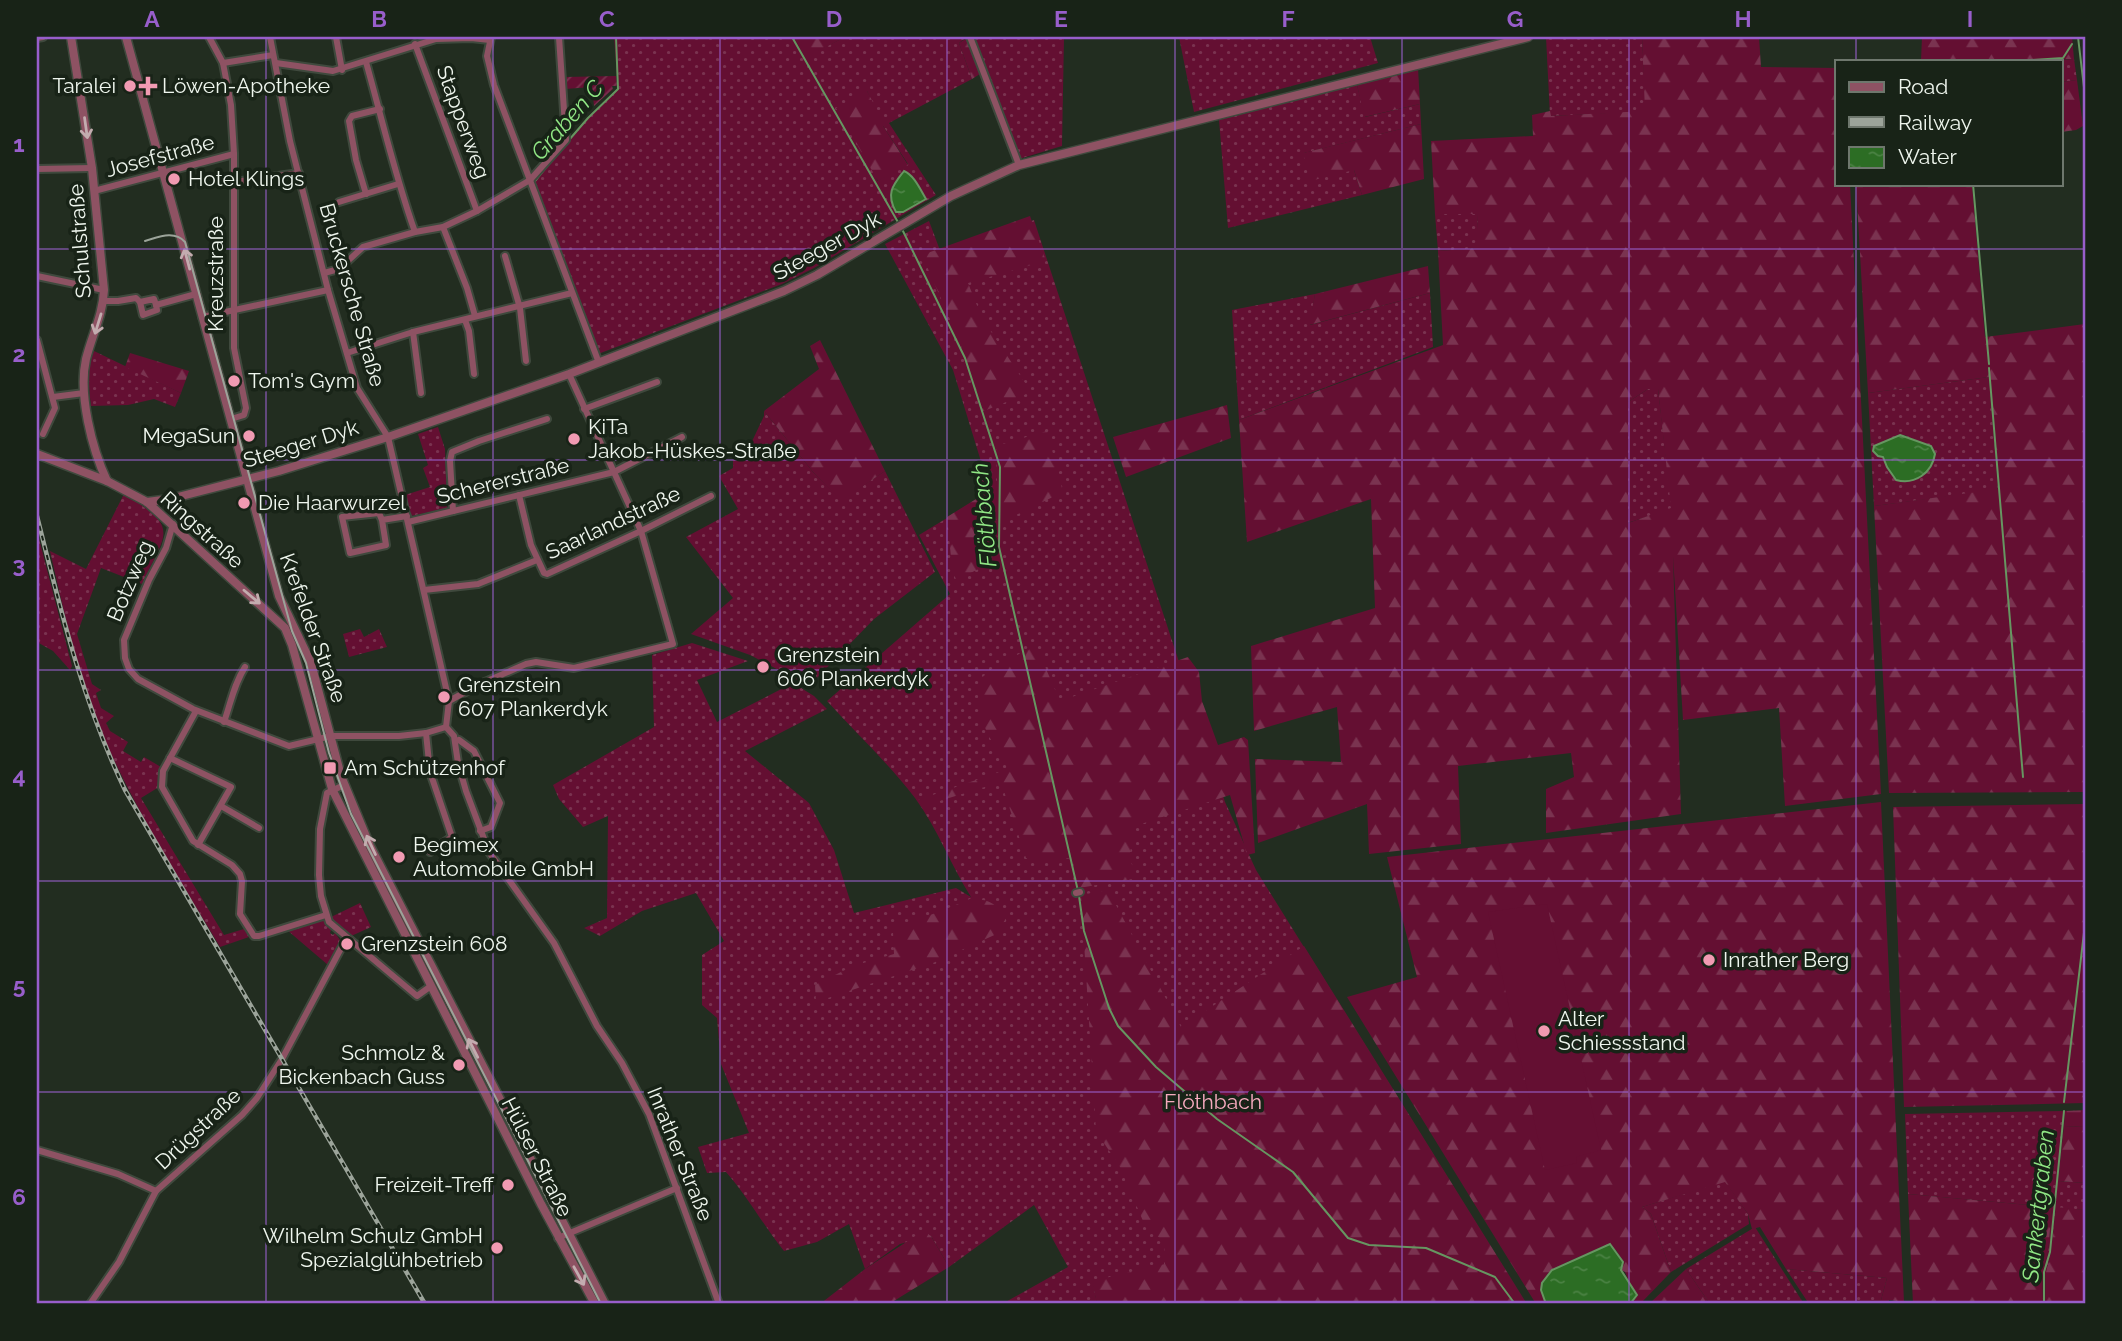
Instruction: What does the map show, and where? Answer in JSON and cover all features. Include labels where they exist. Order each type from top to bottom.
[{"type":"street","name":"Schulstraße","points":[[71,37],[92,168],[104,290],[86,358],[84,393],[89,425],[107,481]]},
{"type":"street","name":"Krefelder Straße","points":[[126,37],[281,601],[311,663],[344,785],[370,846],[505,1109]]},
{"type":"street","name":"Kreuzstraße","points":[[209,37],[223,63],[234,154],[234,348],[246,408],[244,415],[231,419]]},
{"type":"street","name":"Bruckersche Straße","points":[[270,37],[283,110],[328,290],[357,388],[388,437],[449,701],[446,727]]},
{"type":"street","points":[[336,37],[342,70]]},
{"type":"street","points":[[324,273],[339,269],[363,247],[443,227],[530,180],[566,139],[559,37]]},
{"type":"street","points":[[971,37],[1019,165]]},
{"type":"street","name":"Steeger Dyk","points":[[147,502],[247,480],[388,437],[599,363],[784,291],[817,275],[951,196],[1019,165],[1528,37]]},
{"type":"street","points":[[490,38],[488,64],[494,85],[599,363]]},
{"type":"street","name":"Stapperweg","points":[[276,63],[342,70],[436,39],[490,38]]},
{"type":"street","name":"Stapperweg","points":[[415,44],[477,211]]},
{"type":"street","points":[[223,63],[273,55]]},
{"type":"street","points":[[366,62],[397,184],[415,232]]},
{"type":"street","points":[[366,194],[349,121],[352,116],[380,109]]},
{"type":"street","name":"Josefstraße","points":[[94,191],[234,154]]},
{"type":"street","points":[[37,169],[92,168]]},
{"type":"street","points":[[234,182],[299,173]]},
{"type":"street","points":[[339,202],[397,184]]},
{"type":"street","points":[[443,227],[475,316]]},
{"type":"street","points":[[505,256],[520,307],[526,361]]},
{"type":"street","points":[[37,276],[104,290]]},
{"type":"street","points":[[202,317],[328,290]]},
{"type":"street","points":[[347,353],[413,332],[572,293]]},
{"type":"street","points":[[156,304],[196,294]]},
{"type":"street","points":[[103,301],[136,298],[140,302],[143,315],[157,310],[154,299],[140,302]]},
{"type":"street","points":[[465,320],[469,331],[474,374]]},
{"type":"street","points":[[413,332],[421,393]]},
{"type":"street","points":[[37,340],[55,408],[43,434]]},
{"type":"street","points":[[449,701],[526,664],[537,662],[574,668],[673,644],[641,531],[569,374]]},
{"type":"street","points":[[584,409],[657,382]]},
{"type":"street","points":[[53,397],[84,393]]},
{"type":"street","points":[[453,511],[450,461],[452,453],[469,444],[547,419]]},
{"type":"street","name":"Schererstraße","points":[[407,519],[453,511],[614,472],[682,437]]},
{"type":"street","name":"Ringstraße","points":[[37,454],[107,481],[147,502],[225,575],[280,621],[289,634]]},
{"type":"street","name":"Saarlandstraße","points":[[519,495],[526,529],[537,560],[547,574],[711,496]]},
{"type":"street","points":[[379,513],[382,520],[386,545],[354,552],[348,550],[342,517],[379,513]]},
{"type":"street","points":[[382,520],[407,519]]},
{"type":"street","name":"Botzweg","points":[[173,524],[166,548],[126,634],[123,653],[129,669],[138,679],[196,711],[289,746],[331,736],[383,737],[426,733],[446,727]]},
{"type":"street","name":"Saarlandstraße","points":[[424,590],[478,584],[537,560]]},
{"type":"street","points":[[268,611],[277,611],[281,601]]},
{"type":"street","name":"Krefelder Straße","points":[[289,634],[332,789],[450,1023]]},
{"type":"street","points":[[224,722],[234,696],[234,684],[245,667]]},
{"type":"street","points":[[196,711],[163,771],[162,787],[190,836],[198,845],[232,865],[240,874],[240,914],[254,936],[326,915]]},
{"type":"street","points":[[446,727],[474,751],[500,803],[491,827],[480,831],[458,764],[456,738]]},
{"type":"street","points":[[426,733],[430,772],[452,837],[430,852]]},
{"type":"street","points":[[170,758],[229,785],[230,790],[198,845]]},
{"type":"street","points":[[344,785],[332,789],[326,795],[320,829],[319,875],[328,922],[417,996],[431,986]]},
{"type":"street","points":[[221,806],[259,828]]},
{"type":"street","name":"Inrather Straße","points":[[480,831],[489,852],[554,943],[600,1032],[622,1063],[649,1114],[719,1304]]},
{"type":"street","name":"Drügstraße","points":[[90,1304],[118,1262],[156,1191],[242,1115],[257,1098],[282,1059],[346,939]]},
{"type":"street","name":"Hülser Straße","points":[[450,1023],[558,1238],[595,1304]]},
{"type":"street","name":"Hülser Straße","points":[[505,1109],[605,1304]]},
{"type":"street","points":[[37,1150],[118,1174],[156,1191]]},
{"type":"street","points":[[558,1238],[677,1188]]},
{"type":"green space","points":[[614,37],[794,37],[805,57],[845,37],[967,37],[959,43],[972,79],[889,123],[936,195],[814,268],[782,284],[598,354],[533,181],[587,118],[618,89]],"holes":[[[867,91],[883,126],[908,164],[877,181]],[[902,173],[914,179],[924,195],[913,207],[897,212],[899,179]]]},
{"type":"green space","points":[[794,37],[845,37],[805,58]]},
{"type":"green space","points":[[975,37],[1064,37],[1062,146],[1019,159]]},
{"type":"green space","points":[[1179,37],[1370,37],[1378,63],[1194,112]]},
{"type":"green space","points":[[1546,37],[1642,37],[1646,112],[1550,116]]},
{"type":"green space","points":[[1642,37],[1759,37],[1761,67],[1835,68],[1835,186],[1850,186],[1881,794],[1785,806],[1779,708],[1683,720],[1673,556],[1681,814],[1546,833],[1546,789],[1574,777],[1571,753],[1458,766],[1461,844],[1369,854],[1367,804],[1258,843],[1255,759],[1341,762],[1337,707],[1254,731],[1251,646],[1375,608],[1371,499],[1247,542],[1239,420],[1443,345],[1438,251],[1478,248],[1477,214],[1435,214],[1431,141],[1533,136],[1532,115],[1550,111],[1551,116],[1645,111]],"holes":[[[1648,389],[1658,389],[1671,508],[1628,523],[1628,402]]]},
{"type":"green space","points":[[1922,37],[2072,37],[2074,59],[1998,60],[1921,60]]},
{"type":"green space","points":[[967,38],[980,74],[972,79],[959,43]]},
{"type":"green space","points":[[2074,59],[2077,80],[2062,82],[2062,60],[2060,60]]},
{"type":"green space","points":[[1418,68],[1420,104],[1364,117],[1357,85]]},
{"type":"green space","points":[[616,76],[617,86],[612,86],[613,89],[594,106],[592,87],[565,89],[564,77]]},
{"type":"green space","points":[[2077,80],[2083,126],[2076,130],[2062,132],[2062,82]]},
{"type":"green space","points":[[1357,85],[1365,117],[1420,104],[1421,124],[1304,153],[1354,170],[1362,195],[1228,228],[1219,120]]},
{"type":"green space","points":[[867,91],[885,125],[883,126],[908,165],[878,181],[836,108]]},
{"type":"green space","points":[[1421,124],[1424,179],[1362,195],[1354,170],[1310,181],[1303,153]]},
{"type":"green space","points":[[1856,186],[1972,186],[1985,337],[2085,324],[2085,792],[1889,793],[1874,506],[1998,489],[1989,377],[1868,393]]},
{"type":"green space","points":[[1477,213],[1479,248],[1438,251],[1435,214]]},
{"type":"green space","points":[[1030,216],[1046,261],[968,283],[982,318],[1031,392],[984,411],[959,340],[922,255]]},
{"type":"green space","name":"Flöthbach","points":[[1034,220],[1225,802],[1256,870],[1507,1273],[1093,1282],[1097,1304],[1002,1304],[1068,1267],[1034,1205],[949,1267],[931,1236],[900,1244],[865,1269],[849,1224],[817,1242],[784,1251],[726,1172],[707,1173],[698,1147],[749,1133],[721,1064],[717,1018],[702,1005],[702,955],[724,941],[696,893],[642,911],[600,936],[584,928],[607,918],[608,816],[583,827],[559,799],[553,785],[654,727],[652,655],[692,643],[748,661],[697,680],[717,722],[793,683],[814,696],[827,709],[745,751],[809,803],[834,850],[854,913],[956,888],[971,897],[931,822],[915,798],[827,701],[950,594],[919,535],[980,498],[983,468],[953,370],[885,244],[929,221],[941,253]]},
{"type":"green space","points":[[1428,266],[1430,293],[1309,325],[1315,294]]},
{"type":"green space","points":[[1430,293],[1433,347],[1239,420],[1232,310],[1315,294],[1310,325]]},
{"type":"green space","points":[[820,340],[885,471],[841,501],[813,472],[764,411],[819,369],[810,346]]},
{"type":"green space","points":[[94,351],[181,393],[175,407],[154,399],[128,405],[91,406],[89,372]]},
{"type":"green space","points":[[130,353],[189,371],[181,393],[125,367]]},
{"type":"green space","points":[[1989,377],[1998,490],[1874,506],[1868,393]],"holes":[[[1905,435],[1917,443],[1931,446],[1935,454],[1932,466],[1903,481],[1892,475],[1883,456],[1875,454],[1873,449],[1886,440]]]},
{"type":"green space","points":[[1648,389],[1658,389],[1672,509],[1627,523],[1628,402]]},
{"type":"green space","points":[[1227,405],[1231,438],[1126,477],[1113,437]]},
{"type":"green space","points":[[764,411],[813,472],[841,500],[885,471],[935,572],[874,619],[809,686],[750,655],[691,634],[733,598],[686,537],[738,509],[719,476],[733,468],[733,460],[746,454]]},
{"type":"green space","points":[[438,427],[445,449],[447,508],[411,516],[405,495],[430,487],[423,468],[428,465],[418,434]]},
{"type":"green space","points":[[1047,431],[1063,492],[1002,522],[989,564],[956,580],[952,567],[947,517],[997,486],[996,446]]},
{"type":"green space","points":[[124,494],[142,505],[161,523],[162,541],[142,584],[101,568],[77,634],[92,684],[101,690],[96,693],[101,708],[114,716],[106,723],[110,731],[128,742],[123,751],[141,762],[144,757],[161,767],[159,787],[141,798],[224,935],[244,929],[249,937],[220,947],[143,817],[103,736],[79,667],[50,551],[86,569]]},
{"type":"green space","points":[[37,531],[72,666],[70,670],[53,651],[37,642]]},
{"type":"green space","points":[[360,629],[364,637],[379,629],[387,647],[349,657],[343,634]]},
{"type":"green space","points":[[1036,646],[1060,701],[1188,657],[1199,672],[1202,701],[1218,745],[1244,737],[1248,740],[1255,853],[1247,855],[1230,795],[1135,826],[1129,858],[1138,878],[1079,888],[1072,858],[1026,858],[1001,782],[923,806],[918,800],[1008,769],[989,737],[981,717],[979,680],[998,664]]},
{"type":"green space","points":[[1881,802],[1904,1302],[1889,1300],[1889,1304],[1880,1304],[1887,1278],[1786,1269],[1760,1227],[1752,1229],[1748,1214],[1725,1182],[1642,1207],[1651,1214],[1671,1272],[1640,1304],[1630,1304],[1636,1298],[1625,1272],[1621,1270],[1623,1262],[1616,1250],[1603,1246],[1550,1273],[1544,1281],[1542,1292],[1546,1304],[1536,1304],[1347,997],[1417,977],[1387,857]]},
{"type":"green space","points":[[2085,804],[2085,1103],[1904,1107],[1893,807]]},
{"type":"green space","points":[[1108,890],[1181,1027],[1304,946],[1527,1304],[1097,1304],[1092,1281],[1165,1264],[1164,1241],[1146,1228],[1120,1167],[1096,1131],[1081,895]]},
{"type":"green space","points":[[972,898],[989,902],[999,910],[1006,920],[1001,932],[933,963],[816,1002],[815,985],[853,966],[894,954],[893,932],[899,925]]},
{"type":"green space","points":[[360,903],[371,927],[349,937],[331,917]]},
{"type":"green space","name":"Alter Schiessstand","points":[[1547,904],[1601,1150],[1576,1157],[1577,1163],[1545,1170],[1488,912]]},
{"type":"green space","points":[[321,919],[326,922],[330,933],[335,933],[340,940],[328,965],[287,930]]},
{"type":"green space","points":[[2085,1110],[2085,1127],[2064,1126],[2065,1111]]},
{"type":"green space","points":[[2065,1111],[2058,1181],[2085,1183],[2085,1210],[2056,1208],[2046,1272],[2045,1304],[2042,1304],[2043,1272],[2048,1252],[2052,1207],[1908,1194],[1905,1114]]},
{"type":"green space","points":[[2064,1126],[2085,1127],[2085,1183],[2058,1181]]},
{"type":"green space","points":[[1725,1181],[1748,1214],[1749,1224],[1671,1272],[1651,1214],[1642,1207]]},
{"type":"green space","points":[[1908,1194],[2052,1207],[2048,1252],[2043,1272],[2042,1304],[1913,1304]]},
{"type":"green space","points":[[2056,1207],[2085,1210],[2085,1304],[2045,1304],[2046,1272]]},
{"type":"green space","points":[[1755,1227],[1804,1304],[1710,1304],[1686,1269]]},
{"type":"green space","points":[[923,1231],[931,1236],[949,1267],[889,1304],[820,1304],[865,1269]]},
{"type":"green space","points":[[1686,1269],[1710,1304],[1649,1304]]},
{"type":"green space","points":[[1786,1269],[1887,1278],[1880,1304],[1809,1304]]},
{"type":"water","points":[[904,171],[914,179],[926,199],[903,212],[896,212],[891,194]]},
{"type":"water","points":[[1900,435],[1931,446],[1935,454],[1926,472],[1910,481],[1896,480],[1883,457],[1873,451],[1874,446]]},
{"type":"water","points":[[1610,1244],[1623,1262],[1621,1270],[1637,1295],[1630,1304],[1546,1304],[1541,1290],[1542,1283],[1552,1270]]},
{"type":"waterway","name":"Graben C","points":[[569,140],[618,89],[616,37]]},
{"type":"waterway","name":"Flöthbach","points":[[792,37],[899,224]]},
{"type":"waterway","points":[[2078,37],[2085,96]]},
{"type":"waterway","points":[[2032,60],[2063,58],[2072,44]]},
{"type":"waterway","name":"Graben C","points":[[535,181],[556,155]]},
{"type":"waterway","points":[[1973,186],[1989,364]]},
{"type":"waterway","name":"Flöthbach","points":[[902,229],[965,358],[1000,467],[999,547],[1078,891]]},
{"type":"waterway","points":[[1989,368],[2023,777]]},
{"type":"waterway","name":"Flöthbach","points":[[1079,896],[1084,931],[1109,1008],[1118,1026],[1156,1067],[1217,1119],[1293,1172],[1348,1238],[1369,1245],[1426,1248],[1495,1277],[1515,1304]]},
{"type":"waterway","name":"Sankertgraben","points":[[2064,1102],[2085,924]]},
{"type":"waterway","name":"Sankertgraben","points":[[2044,1304],[2044,1272],[2050,1252],[2064,1111]]},
{"type":"tram line","points":[[145,241],[171,235],[185,242],[292,631],[306,663],[329,753],[351,814],[601,1304]]},
{"type":"railway","points":[[37,516],[85,689],[96,723],[125,790],[425,1304]]},
{"type":"place","name":"Taralei","points":[[130,86]]},
{"type":"place","name":"Löwen-Apotheke","points":[[148,86]]},
{"type":"place","name":"Hotel Klings","points":[[174,179]]},
{"type":"place","name":"Tom's Gym","points":[[234,381]]},
{"type":"place","name":"MegaSun","points":[[249,436]]},
{"type":"place","name":"KiTa Jakob-Hüskes-Straße","points":[[574,439]]},
{"type":"place","name":"Die Haarwurzel","points":[[244,503]]},
{"type":"place","name":"Grenzstein 606 Plankerdyk","points":[[763,667]]},
{"type":"place","name":"Grenzstein 607 Plankerdyk","points":[[444,697]]},
{"type":"place","name":"Am Schützenhof","points":[[330,768]]},
{"type":"place","name":"Begimex Automobile GmbH","points":[[399,857]]},
{"type":"place","name":"Grenzstein 608","points":[[347,944]]},
{"type":"place","name":"Inrather Berg","points":[[1709,960]]},
{"type":"place","name":"Alter Schiessstand","points":[[1544,1031]]},
{"type":"place","name":"Schmolz & Bickenbach Guss","points":[[459,1065]]},
{"type":"place","name":"Freizeit-Treff","points":[[508,1185]]},
{"type":"place","name":"Wilhelm Schulz GmbH Spezialglühbetrieb","points":[[497,1248]]}]
